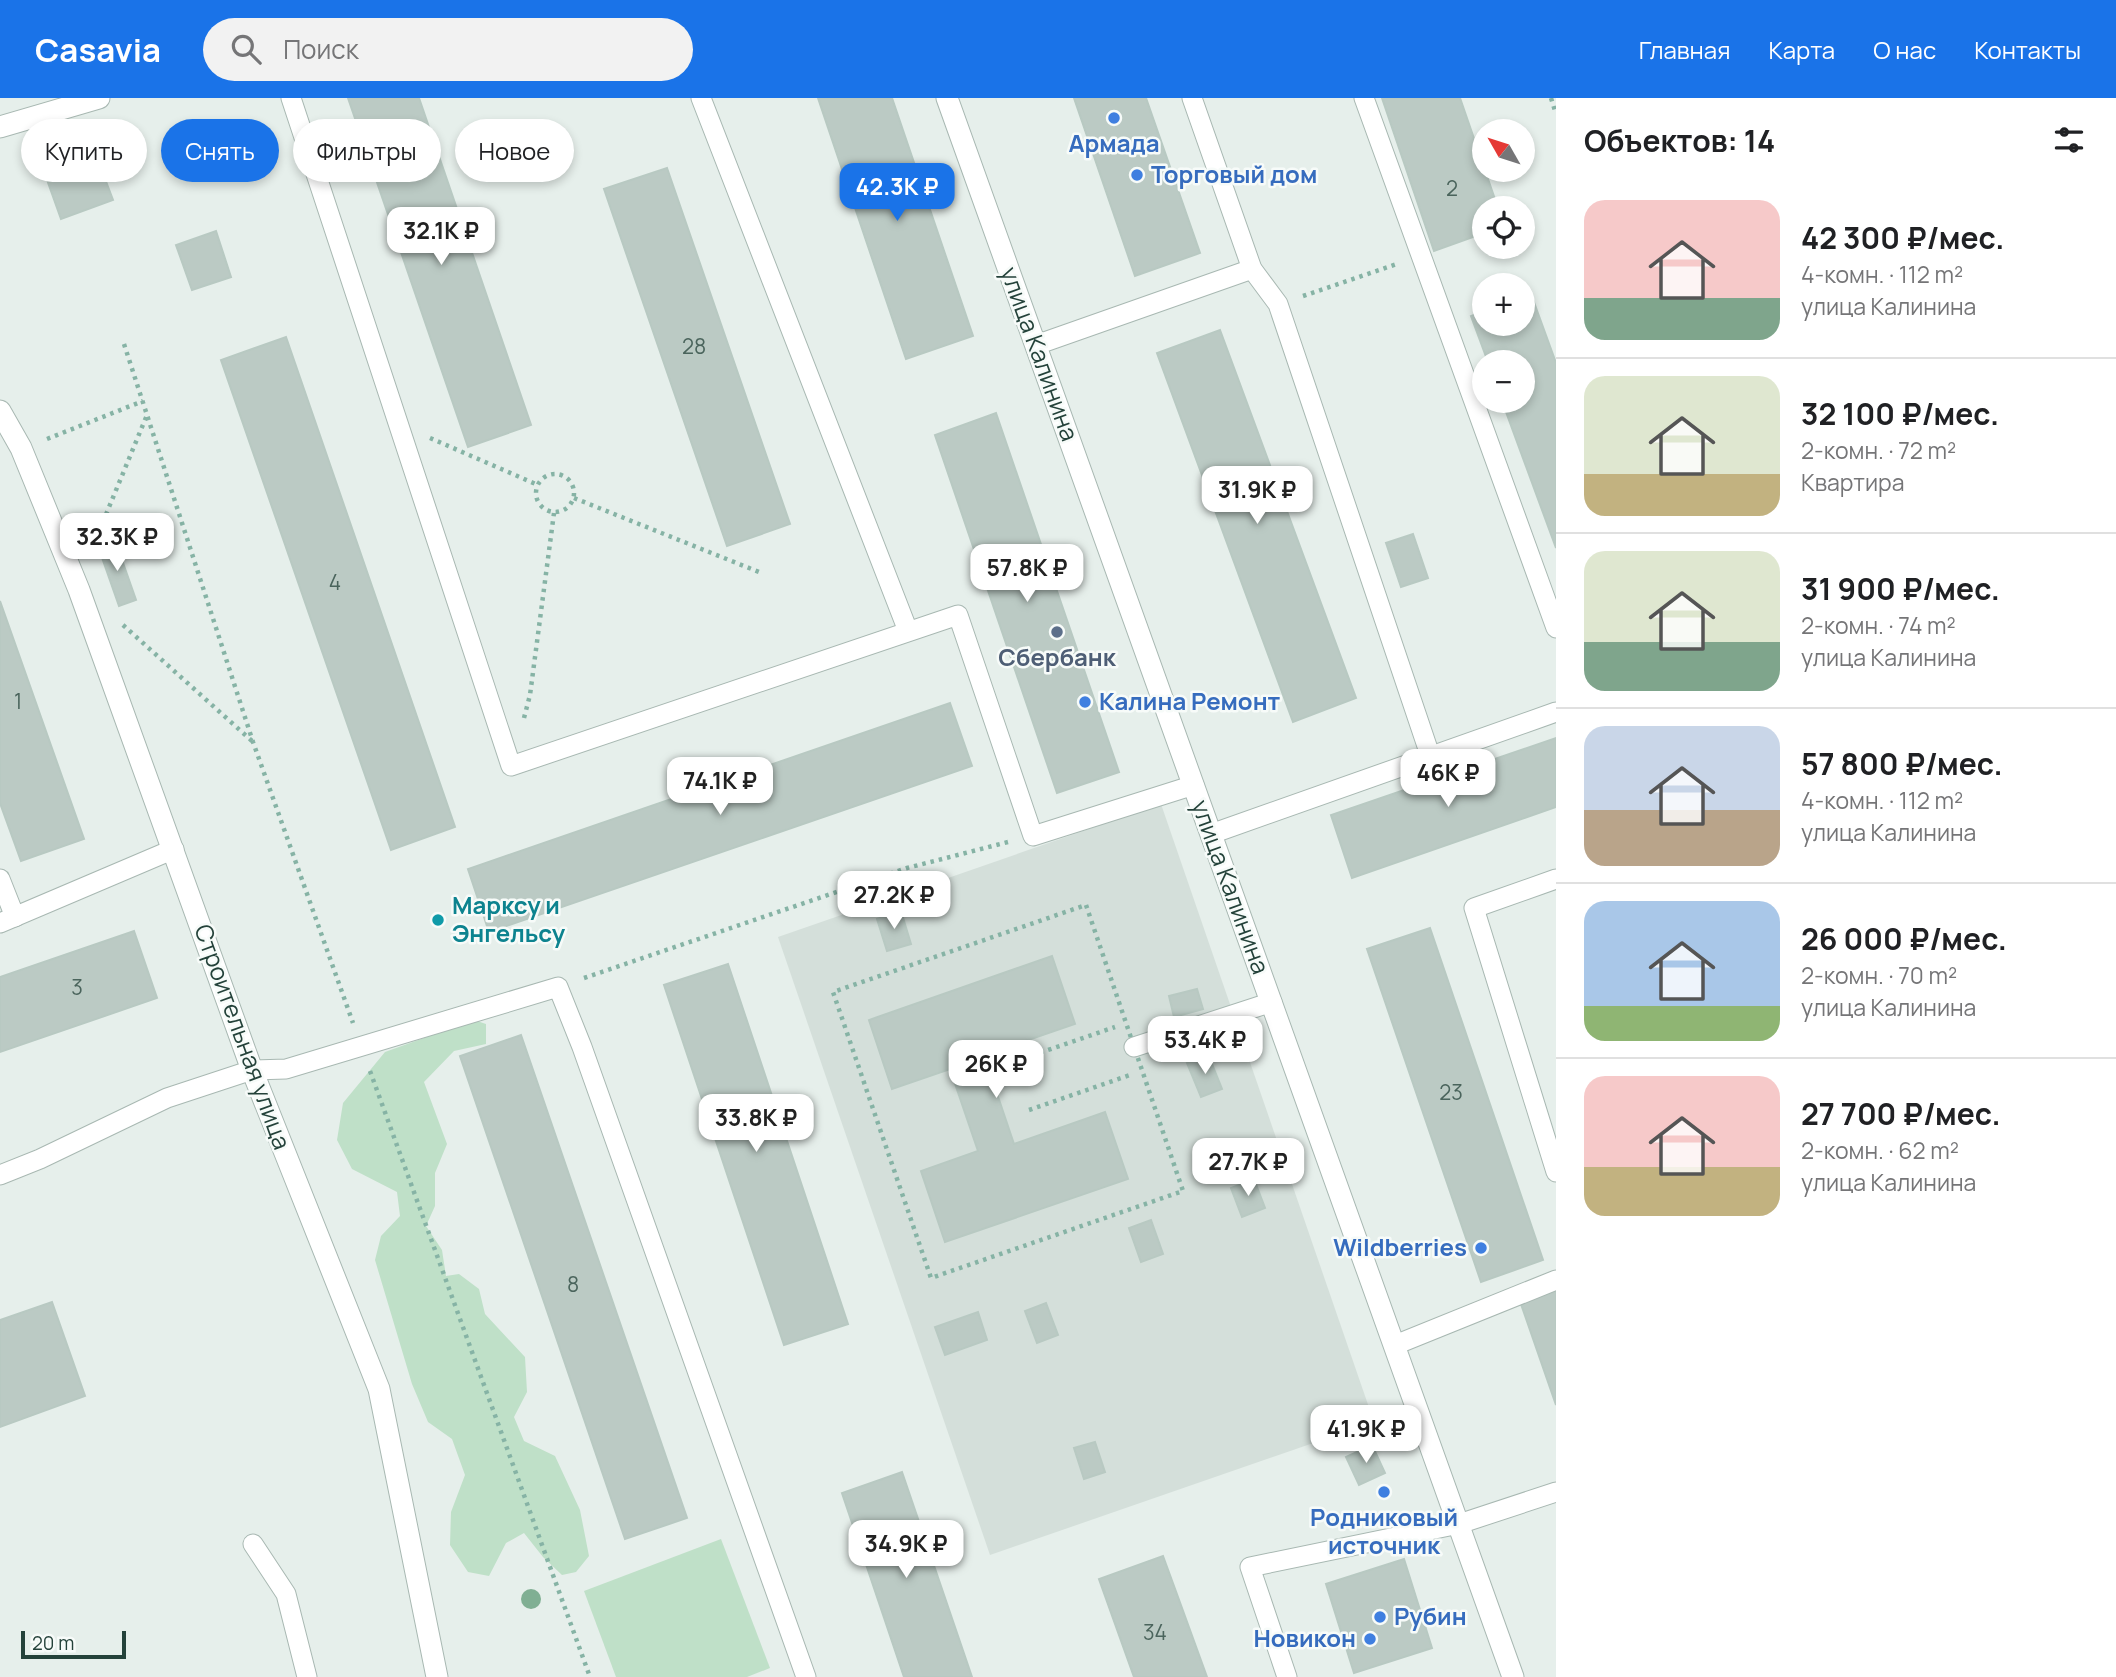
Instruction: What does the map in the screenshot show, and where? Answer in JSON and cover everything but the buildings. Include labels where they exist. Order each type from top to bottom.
[{"type":"street","points":[[0,127],[99,98]]},
{"type":"street","name":"улица Калинина","points":[[947,98],[1513,1677]]},
{"type":"street","name":"Строительная улица","points":[[2,419],[21,449],[79,590],[252,1070],[379,1389],[437,1677]]},
{"type":"lane","points":[[291,98],[511,766],[958,615],[1033,836],[1194,785]]},
{"type":"lane","points":[[701,98],[908,631]]},
{"type":"lane","points":[[1192,98],[1252,269],[1278,304],[1430,755]]},
{"type":"lane","points":[[1364,98],[1556,628]]},
{"type":"lane","points":[[1036,345],[1252,269]]},
{"type":"lane","points":[[1211,834],[1556,712]]},
{"type":"lane","points":[[0,879],[8,920],[174,849]]},
{"type":"lane","points":[[1556,879],[1474,908],[1556,1171]]},
{"type":"lane","points":[[0,1175],[40,1159],[167,1098],[252,1070],[286,1069],[558,987],[582,1047],[806,1677]]},
{"type":"lane","points":[[1134,1047],[1272,1002]]},
{"type":"lane","points":[[1395,1345],[1556,1280]]},
{"type":"lane","points":[[1287,1677],[1250,1567],[1459,1524],[1556,1492]]},
{"type":"lane","points":[[253,1544],[286,1594],[307,1677]]},
{"type":"path","points":[[1551,98],[1556,114]]},
{"type":"path","points":[[1278,304],[1421,256]]},
{"type":"path","points":[[124,344],[253,742],[590,1677]]},
{"type":"path","points":[[21,449],[143,401]]},
{"type":"path","points":[[97,558],[93,545],[147,414]]},
{"type":"path","points":[[398,423],[538,485]]},
{"type":"path","points":[[551,474],[564,475],[573,485],[574,498],[566,509],[554,513],[541,507],[536,495],[539,482],[551,474]]},
{"type":"path","points":[[574,498],[759,572]]},
{"type":"path","points":[[511,766],[530,695],[554,513]]},
{"type":"path","points":[[120,623],[253,742]]},
{"type":"path","points":[[558,987],[907,867],[1033,836]]},
{"type":"path","points":[[1086,905],[1134,1047],[1183,1191],[931,1278],[833,992],[1086,905]]},
{"type":"path","points":[[1016,1061],[1126,1023]]},
{"type":"path","points":[[1029,1110],[1142,1071]]},
{"type":"shaded area","points":[[1161,804],[1374,1422],[990,1555],[778,937]]},
{"type":"green space","points":[[474,1020],[486,1024],[486,1044],[454,1051],[424,1082],[447,1144],[435,1173],[435,1206],[426,1226],[442,1250],[446,1276],[459,1274],[479,1289],[485,1314],[525,1357],[527,1392],[514,1417],[524,1441],[555,1456],[580,1510],[589,1556],[576,1572],[562,1575],[524,1533],[506,1543],[489,1576],[468,1572],[450,1545],[451,1512],[465,1475],[452,1439],[428,1422],[412,1384],[375,1260],[381,1236],[400,1216],[397,1192],[352,1169],[337,1140],[343,1103],[385,1052]]},
{"type":"green space","points":[[721,1539],[770,1668],[747,1677],[616,1677],[584,1591]]},
{"type":"place","name":"Армада","points":[[1114,118]]},
{"type":"place","name":"Торговый дом","points":[[1137,175]]},
{"type":"place","name":"Сбербанк","points":[[1057,632]]},
{"type":"place","name":"Калина Ремонт","points":[[1085,702]]},
{"type":"place","name":"Марксу и Энгельсу","points":[[438,920]]},
{"type":"place","name":"Wildberries","points":[[1481,1248]]},
{"type":"place","name":"Родниковый источник","points":[[1384,1492]]},
{"type":"place","name":"Рубин","points":[[1380,1617]]},
{"type":"place","name":"Новикон","points":[[1370,1639]]}]
